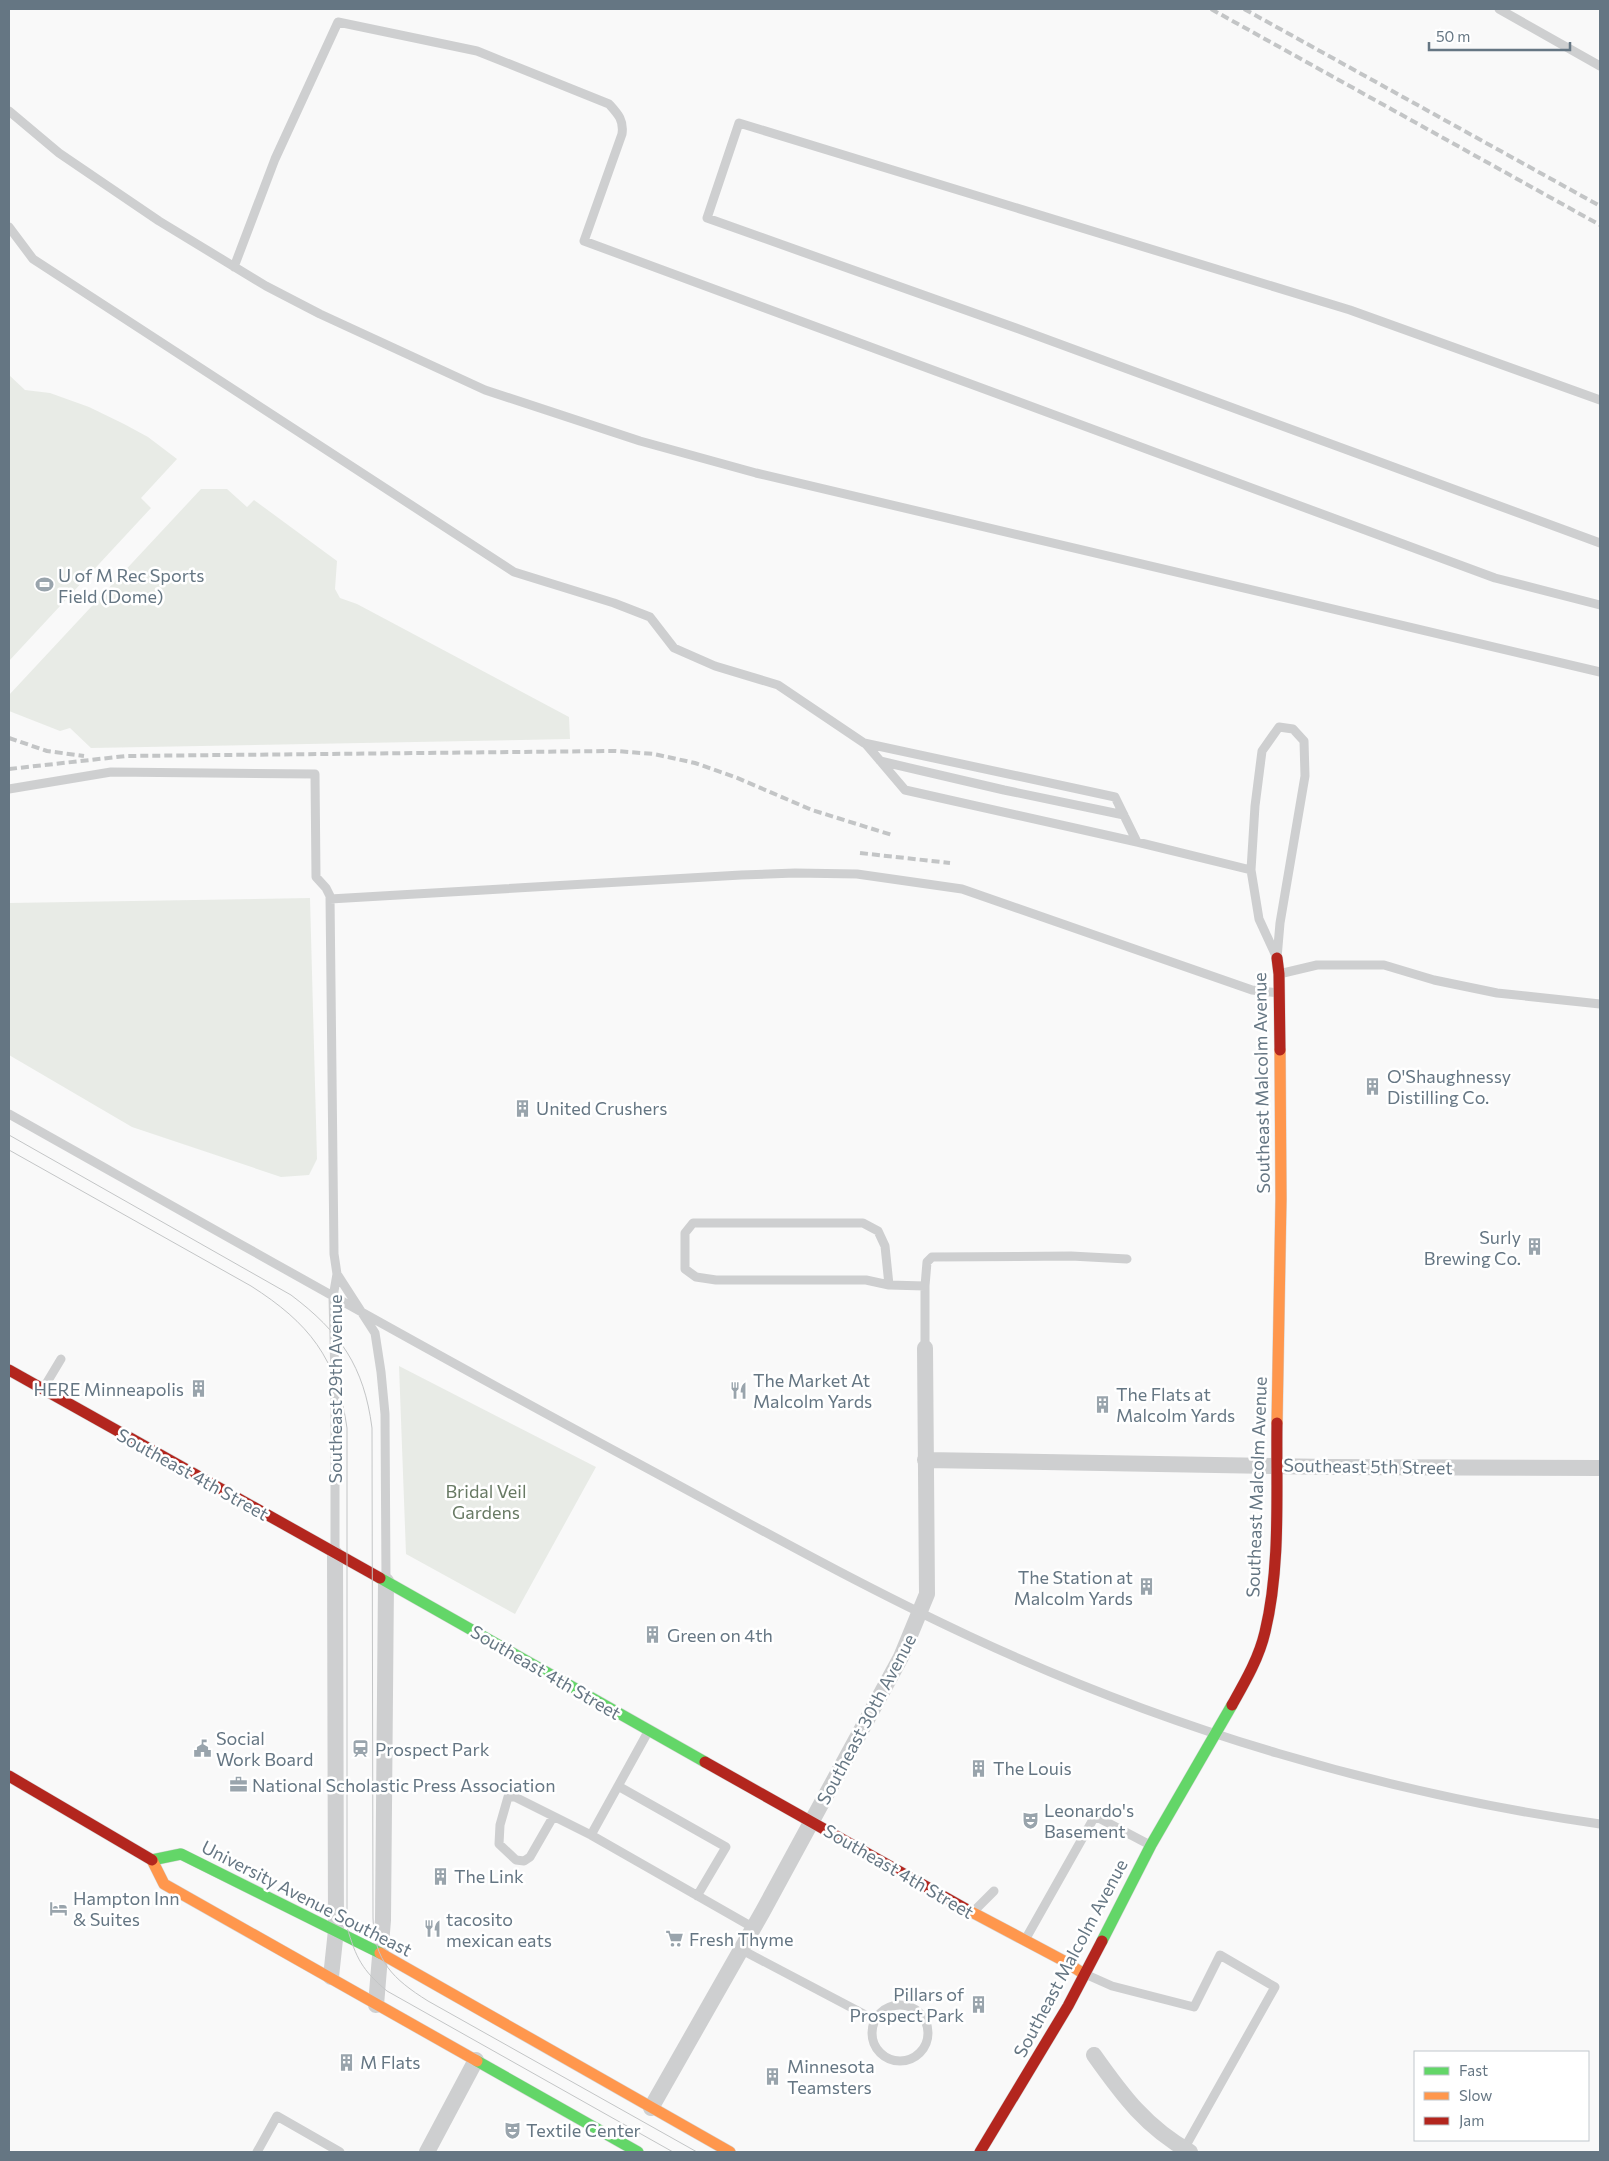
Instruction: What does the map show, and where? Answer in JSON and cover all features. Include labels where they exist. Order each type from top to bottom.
[{"type":"street","name":"Southeast Malcolm Avenue","points":[[980,2152],[1068,2006],[1151,1845],[1248,1676],[1264,1634],[1274,1588],[1280,1199],[1279,974],[1276,958]]},
{"type":"street","name":"Southeast 30th Avenue","points":[[651,2108],[742,1950],[901,1657],[927,1594],[926,1348]]},
{"type":"street","name":"Southeast 4th Street","points":[[9,1370],[812,1821],[972,1913],[1084,1974]]},
{"type":"street","name":"Southeast 5th Street","points":[[926,1460],[1600,1468]]},
{"type":"street","name":"Southeast 29th Avenue","points":[[331,1977],[336,1930],[335,1554]]},
{"type":"street","name":"Southeast 29th Avenue","points":[[376,2004],[381,1953],[386,1581]]},
{"type":"street","points":[[9,1776],[152,1860],[164,1884],[638,2152]]},
{"type":"street","name":"University Avenue Southeast","points":[[152,1860],[181,1854],[336,1930],[381,1953],[730,2152]]},
{"type":"street","points":[[1094,2055],[1124,2098],[1139,2114],[1154,2128],[1187,2150]]},
{"type":"street","points":[[427,2152],[476,2060]]},
{"type":"lane","points":[[1499,9],[1600,66]]},
{"type":"lane","points":[[234,267],[275,159],[338,22],[477,50],[609,104],[618,114],[623,124],[622,134],[584,241],[1495,578],[1600,605]]},
{"type":"lane","points":[[9,110],[59,153],[107,187],[234,267],[320,314],[485,390],[640,441],[756,473],[1600,672]]},
{"type":"lane","points":[[1600,400],[1350,310],[740,123],[707,218],[1016,328],[1600,543]]},
{"type":"lane","points":[[9,227],[34,259],[514,572],[614,603],[650,617],[674,648],[715,666],[778,685],[864,743],[905,790],[1137,842],[1251,870]]},
{"type":"lane","points":[[1278,727],[1293,730],[1304,741],[1305,776],[1280,923],[1276,958],[1259,919],[1251,870],[1255,806],[1262,751],[1278,727]]},
{"type":"lane","points":[[864,743],[1116,797],[1137,842]]},
{"type":"lane","points":[[880,760],[1004,790],[1124,815]]},
{"type":"lane","points":[[9,789],[111,772],[315,774],[316,877],[326,888],[330,899],[334,1235],[337,1274]]},
{"type":"lane","points":[[330,899],[741,875],[795,873],[857,874],[962,889],[1252,990],[1279,993]]},
{"type":"lane","points":[[1279,974],[1317,965],[1384,965],[1434,980],[1498,993],[1600,1004]]},
{"type":"lane","points":[[9,1114],[333,1297],[555,1419],[920,1613],[1064,1678],[1215,1733],[1308,1761],[1442,1796],[1600,1824]]},
{"type":"lane","points":[[889,1285],[885,1246],[878,1231],[863,1223],[693,1223],[684,1234],[685,1269],[696,1277],[716,1280],[866,1280],[889,1285],[925,1286]]},
{"type":"lane","points":[[926,1348],[925,1286],[927,1262],[932,1257],[1071,1256],[1127,1259]]},
{"type":"lane","name":"Southeast 29th Avenue","points":[[335,1554],[333,1297],[337,1274]]},
{"type":"lane","name":"Southeast 29th Avenue","points":[[337,1274],[375,1333],[385,1414],[386,1581]]},
{"type":"lane","points":[[43,1389],[61,1359]]},
{"type":"lane","points":[[591,1835],[649,1730]]},
{"type":"lane","points":[[618,1786],[726,1847],[697,1896]]},
{"type":"lane","points":[[554,1817],[530,1857],[524,1861],[516,1860],[499,1844],[500,1825],[508,1797],[515,1797],[591,1835],[754,1928]]},
{"type":"lane","points":[[1025,1941],[1095,1816],[1151,1845]]},
{"type":"lane","points":[[972,1913],[994,1891]]},
{"type":"lane","points":[[742,1950],[875,2020]]},
{"type":"lane","points":[[1084,1974],[1112,1986],[1194,2007],[1220,1955],[1274,1987],[1187,2150]]},
{"type":"lane","points":[[899,2004],[917,2010],[928,2026],[926,2045],[920,2053],[912,2058],[895,2060],[887,2058],[880,2052],[872,2037],[875,2020],[889,2006],[899,2004]]},
{"type":"lane","points":[[257,2152],[277,2116],[340,2152]]},
{"type":"green space","name":"U of M Rec Sports Field (Dome)","points":[[9,375],[25,390],[50,393],[89,407],[124,424],[148,437],[177,459],[141,498],[151,508],[9,661]]},
{"type":"green space","points":[[201,489],[227,489],[247,507],[254,500],[337,561],[335,589],[340,598],[357,604],[569,717],[570,739],[91,748],[70,728],[60,731],[9,711],[9,695]]},
{"type":"green space","points":[[310,898],[317,1159],[309,1175],[281,1177],[132,1127],[9,1055],[9,903]]},
{"type":"green space","name":"Bridal Veil Gardens","points":[[399,1366],[596,1467],[515,1614],[406,1554]]},
{"type":"tram line","points":[[9,1135],[291,1295],[323,1323],[347,1352],[363,1386],[372,1428],[373,1918],[377,1946],[395,1976],[428,2001],[697,2152]]},
{"type":"tram line","points":[[9,1150],[251,1286],[289,1314],[304,1329],[328,1362],[336,1381],[347,1428],[347,1927],[361,1963],[371,1976],[387,1991],[673,2152]]},
{"type":"railway","points":[[1211,9],[1600,225]]},
{"type":"railway","points":[[1244,9],[1600,206]]},
{"type":"railway","points":[[9,738],[47,751],[84,756]]},
{"type":"railway","points":[[9,769],[126,756],[616,751],[654,754],[695,763],[735,777],[812,810],[892,835]]},
{"type":"railway","points":[[860,853],[950,863]]},
{"type":"traffic: fast","points":[[380,1578],[705,1762]]},
{"type":"traffic: fast","points":[[1102,1941],[1151,1845],[1232,1705]]},
{"type":"traffic: fast","points":[[152,1860],[181,1854],[380,1953]]},
{"type":"traffic: fast","points":[[477,2061],[638,2152]]},
{"type":"traffic: slow","points":[[1277,1423],[1281,1199],[1280,1050]]},
{"type":"traffic: slow","points":[[152,1860],[164,1884],[477,2061]]},
{"type":"traffic: slow","points":[[966,1909],[1064,1961],[1084,1974]]},
{"type":"traffic: slow","points":[[380,1953],[730,2152]]},
{"type":"traffic: jam","points":[[1277,958],[1280,1050]]},
{"type":"traffic: jam","points":[[9,1370],[380,1578]]},
{"type":"traffic: jam","points":[[1232,1705],[1259,1651],[1270,1607],[1276,1555],[1277,1423]]},
{"type":"traffic: jam","points":[[705,1762],[966,1909]]},
{"type":"traffic: jam","points":[[9,1776],[152,1860]]},
{"type":"traffic: jam","points":[[980,2152],[1068,2006],[1102,1941]]},
{"type":"place","name":"U of M Rec Sports Field (Dome)","points":[[44,585]]},
{"type":"place","name":"O'Shaughnessy Distilling Co.","points":[[1373,1086]]},
{"type":"place","name":"United Crushers","points":[[522,1108]]},
{"type":"place","name":"Surly Brewing Co.","points":[[1535,1247]]},
{"type":"place","name":"HERE Minneapolis","points":[[198,1389]]},
{"type":"place","name":"The Market At Malcolm Yards","points":[[739,1390]]},
{"type":"place","name":"The Flats at Malcolm Yards","points":[[1102,1404]]},
{"type":"place","name":"The Station at Malcolm Yards","points":[[1147,1587]]},
{"type":"place","name":"Green on 4th","points":[[653,1635]]},
{"type":"place","name":"Social Work Board","points":[[202,1748]]},
{"type":"place","name":"Prospect Park","points":[[361,1749]]},
{"type":"place","name":"The Louis","points":[[979,1768]]},
{"type":"place","name":"National Scholastic Press Association","points":[[238,1785]]},
{"type":"place","name":"Leonardo's Basement","points":[[1030,1820]]},
{"type":"place","name":"The Link","points":[[440,1876]]},
{"type":"place","name":"Hampton Inn & Suites","points":[[59,1908]]},
{"type":"place","name":"tacosito mexican eats","points":[[432,1929]]},
{"type":"place","name":"Fresh Thyme","points":[[675,1939]]},
{"type":"place","name":"Pillars of Prospect Park","points":[[978,2004]]},
{"type":"place","name":"M Flats","points":[[346,2062]]},
{"type":"place","name":"Minnesota Teamsters","points":[[773,2076]]},
{"type":"place","name":"Textile Center","points":[[512,2130]]}]
